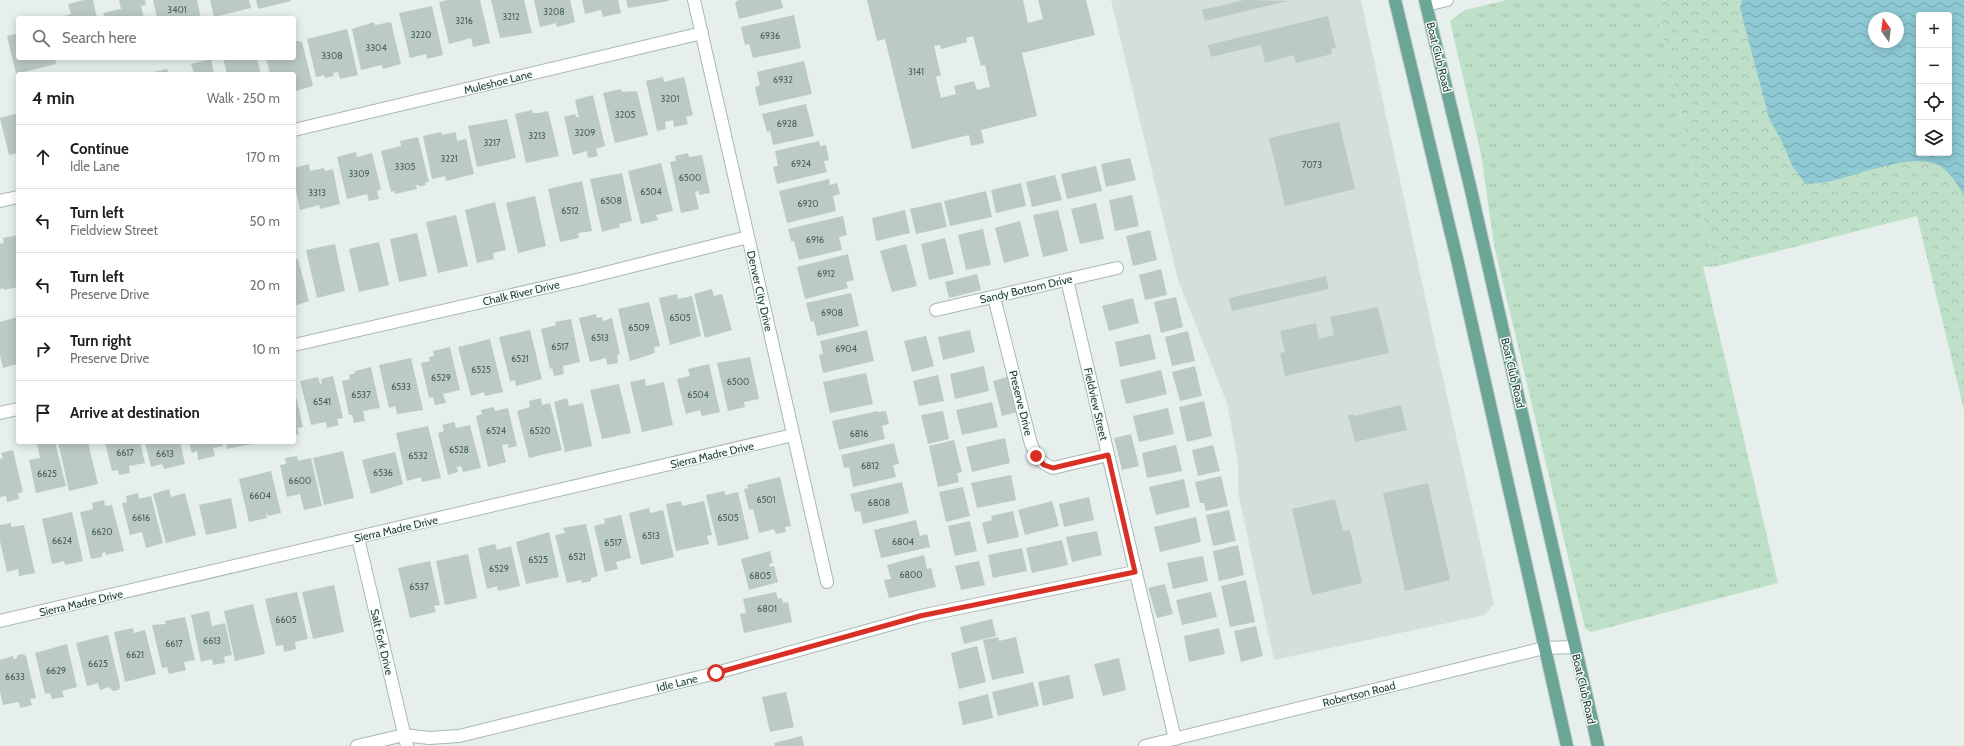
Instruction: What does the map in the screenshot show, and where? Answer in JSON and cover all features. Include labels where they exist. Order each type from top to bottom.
[{"type":"main road","points":[[1395,0],[1458,263],[1567,746]]},
{"type":"main road","name":"Boat Club Road","points":[[1426,2],[1470,186],[1574,647],[1598,746]]},
{"type":"street","name":"Denver City Drive","points":[[694,0],[793,436],[828,582]]},
{"type":"street","points":[[1426,2],[1447,0]]},
{"type":"street","name":"Muleshoe Lane","points":[[296,130],[702,33]]},
{"type":"street","points":[[0,201],[16,197]]},
{"type":"street","name":"Chalk River Drive","points":[[296,345],[581,279],[748,237]]},
{"type":"street","name":"Sandy Bottom Drive","points":[[936,310],[1117,268]]},
{"type":"street","name":"Fieldview Street","points":[[1067,280],[1174,739]]},
{"type":"street","name":"Preserve Drive","points":[[994,297],[1031,444],[1036,456],[1044,465],[1053,468],[1108,455]]},
{"type":"street","points":[[0,413],[16,409]]},
{"type":"street","name":"Sierra Madre Drive","points":[[0,621],[793,436]]},
{"type":"street","name":"Salt Fork Drive","points":[[358,538],[405,741]]},
{"type":"street","name":"Idle Lane","points":[[405,741],[459,736],[716,673],[920,616],[1135,572]]},
{"type":"street","name":"Robertson Road","points":[[1145,746],[1544,648],[1574,647]]},
{"type":"street","points":[[357,746],[405,741]]},
{"type":"shaded area","points":[[1111,0],[1361,0],[1436,347],[1494,604],[1485,615],[1274,660],[1238,492],[1238,462],[1227,403],[1178,280]]},
{"type":"green space","points":[[1507,0],[1655,0],[1714,267],[1703,266],[1778,583],[1591,632],[1585,628],[1494,245],[1481,154],[1450,21],[1465,10]]},
{"type":"green space","points":[[1655,0],[1964,0],[1964,410],[1917,216],[1714,267]]},
{"type":"water","points":[[1742,0],[1964,0],[1964,196],[1958,185],[1941,167],[1930,162],[1920,161],[1893,164],[1827,182],[1806,184],[1792,166],[1783,144],[1769,118],[1740,8]]},
{"type":"building","points":[[84,0],[93,0],[97,16],[64,16],[71,14],[68,4]]},
{"type":"building","points":[[119,0],[145,0],[146,5],[141,6],[144,16],[104,16],[103,13],[121,9]]},
{"type":"building","points":[[153,0],[197,0],[201,16],[157,16]]},
{"type":"building","points":[[210,0],[249,0],[251,8],[214,16]]},
{"type":"building","points":[[256,0],[291,0],[291,1],[258,9]]},
{"type":"building","points":[[448,0],[480,0],[490,43],[473,47],[471,38],[449,44],[439,2]]},
{"type":"building","points":[[491,0],[524,0],[532,33],[500,38]]},
{"type":"building","points":[[534,0],[570,0],[575,22],[557,27],[556,23],[540,27]]},
{"type":"building","points":[[582,0],[618,0],[621,13],[603,17],[601,10],[585,14]]},
{"type":"building","points":[[626,0],[669,0],[669,1],[628,8]]},
{"type":"building","points":[[739,0],[781,0],[783,8],[739,19],[735,2]]},
{"type":"building","points":[[867,0],[1023,0],[1028,23],[1043,19],[1038,0],[1086,0],[1095,35],[1022,53],[1037,116],[981,130],[984,143],[971,146],[969,135],[912,149],[885,39],[877,41]],"holes":[[[973,36],[981,66],[985,65],[990,87],[977,90],[974,81],[954,86],[956,94],[941,98],[936,77],[941,75],[934,46],[940,45],[941,49],[967,42],[966,38]]]},
{"type":"building","points":[[1244,0],[1288,1],[1205,21],[1202,10]]},
{"type":"building","points":[[432,6],[443,55],[427,59],[426,54],[410,58],[399,13]]},
{"type":"building","points":[[794,15],[801,48],[753,58],[749,44],[745,45],[741,27]]},
{"type":"building","points":[[1328,16],[1336,48],[1331,49],[1332,54],[1296,63],[1294,55],[1265,63],[1261,45],[1211,57],[1208,45]]},
{"type":"building","points":[[374,22],[375,25],[391,22],[401,64],[383,69],[382,65],[361,70],[352,29]]},
{"type":"building","points":[[347,29],[358,75],[340,79],[338,72],[333,73],[334,76],[325,78],[324,75],[316,77],[307,39]]},
{"type":"building","points":[[16,34],[16,60],[55,60],[56,64],[24,72],[16,72],[16,74],[7,36]]},
{"type":"building","points":[[296,41],[302,42],[313,86],[296,91],[296,72],[270,72],[266,60],[296,60]]},
{"type":"building","points":[[211,60],[214,72],[193,72],[191,64]]},
{"type":"building","points":[[224,60],[258,60],[260,72],[226,72]]},
{"type":"building","points":[[804,61],[812,94],[759,106],[755,87],[760,85],[757,72]]},
{"type":"building","points":[[167,69],[168,72],[154,72]]},
{"type":"building","points":[[663,77],[664,82],[684,77],[693,115],[686,117],[688,124],[674,127],[673,120],[665,122],[666,129],[657,131],[646,81]]},
{"type":"building","points":[[621,89],[622,92],[637,91],[648,135],[615,143],[603,93]]},
{"type":"building","points":[[593,95],[605,146],[596,149],[598,156],[588,158],[587,151],[573,155],[564,117],[575,114],[576,117],[579,117],[575,100]]},
{"type":"building","points":[[806,104],[814,136],[773,145],[770,131],[767,132],[762,114]]},
{"type":"building","points":[[532,110],[533,113],[548,111],[559,156],[526,163],[515,114]]},
{"type":"building","points":[[16,114],[16,153],[9,155],[0,118]]},
{"type":"building","points":[[507,119],[516,158],[477,167],[468,126]]},
{"type":"building","points":[[1339,122],[1355,189],[1285,206],[1269,138]]},
{"type":"building","points":[[441,132],[442,135],[456,132],[457,141],[466,139],[474,174],[446,181],[445,176],[432,179],[423,136]]},
{"type":"building","points":[[418,137],[429,182],[420,187],[419,185],[416,185],[417,189],[395,194],[394,191],[391,192],[381,151],[401,146],[400,141]]},
{"type":"building","points":[[819,141],[820,146],[826,145],[829,160],[824,161],[827,172],[777,184],[773,167],[778,166],[775,151]]},
{"type":"building","points":[[356,152],[357,157],[372,153],[381,189],[377,191],[379,199],[369,201],[367,194],[347,199],[337,157]]},
{"type":"building","points":[[688,153],[689,157],[702,155],[710,193],[699,195],[699,191],[695,192],[699,209],[681,213],[670,162],[676,161],[675,156]]},
{"type":"building","points":[[1130,158],[1136,180],[1106,187],[1101,164]]},
{"type":"building","points":[[661,163],[673,211],[656,215],[658,220],[641,224],[628,171]]},
{"type":"building","points":[[309,164],[310,171],[324,168],[325,171],[333,169],[340,204],[320,209],[319,205],[300,210],[296,191],[296,167]]},
{"type":"building","points":[[1096,166],[1102,191],[1067,199],[1061,174]]},
{"type":"building","points":[[622,173],[632,221],[619,224],[620,227],[602,232],[590,179]]},
{"type":"building","points":[[1055,175],[1062,200],[1032,207],[1026,182]]},
{"type":"building","points":[[829,179],[830,185],[837,183],[840,194],[833,196],[836,211],[787,223],[779,191]]},
{"type":"building","points":[[582,181],[592,231],[578,233],[579,238],[560,242],[548,189]]},
{"type":"building","points":[[1021,183],[1026,206],[996,213],[991,190]]},
{"type":"building","points":[[986,191],[992,217],[950,226],[944,201]]},
{"type":"building","points":[[1132,195],[1139,226],[1115,231],[1109,200]]},
{"type":"building","points":[[535,196],[546,246],[518,253],[506,203]]},
{"type":"building","points":[[495,202],[506,250],[493,253],[494,259],[477,263],[465,210]]},
{"type":"building","points":[[941,202],[947,227],[916,234],[910,209]]},
{"type":"building","points":[[1096,203],[1104,239],[1080,244],[1071,209]]},
{"type":"building","points":[[905,210],[910,233],[876,241],[872,218]]},
{"type":"building","points":[[1058,210],[1068,251],[1043,257],[1033,215]]},
{"type":"building","points":[[456,215],[468,266],[438,273],[426,222]]},
{"type":"building","points":[[843,216],[847,235],[839,237],[842,250],[799,260],[794,241],[791,241],[788,229]]},
{"type":"building","points":[[1020,221],[1029,256],[1004,263],[995,228]]},
{"type":"building","points":[[983,229],[991,265],[966,270],[958,235]]},
{"type":"building","points":[[1150,230],[1157,260],[1133,266],[1126,236]]},
{"type":"building","points":[[417,233],[427,276],[399,282],[390,239]]},
{"type":"building","points":[[16,235],[16,287],[4,290],[3,288],[0,289],[0,244],[4,243],[3,238]]},
{"type":"building","points":[[945,238],[954,274],[929,280],[921,244]]},
{"type":"building","points":[[379,242],[389,285],[359,292],[349,249]]},
{"type":"building","points":[[335,244],[345,291],[317,298],[306,250]]},
{"type":"building","points":[[906,244],[917,286],[892,292],[880,251]]},
{"type":"building","points":[[848,254],[854,280],[846,282],[848,288],[805,299],[797,267]]},
{"type":"building","points":[[298,259],[309,301],[296,305],[296,260]]},
{"type":"building","points":[[1161,269],[1167,295],[1145,300],[1139,275]]},
{"type":"building","points":[[977,274],[981,290],[949,298],[945,282]]},
{"type":"building","points":[[1326,276],[1329,289],[1232,311],[1229,298]]},
{"type":"building","points":[[712,289],[714,296],[722,294],[732,330],[705,338],[694,294]]},
{"type":"building","points":[[851,293],[859,326],[817,336],[814,321],[811,322],[806,303]]},
{"type":"building","points":[[677,294],[678,299],[692,296],[701,336],[670,345],[659,298]]},
{"type":"building","points":[[1176,297],[1183,327],[1161,333],[1154,302]]},
{"type":"building","points":[[1133,298],[1139,323],[1109,331],[1102,306]]},
{"type":"building","points":[[649,302],[660,346],[654,347],[655,353],[630,361],[618,309]]},
{"type":"building","points":[[1378,307],[1389,353],[1285,376],[1280,353],[1285,352],[1280,331],[1316,323],[1319,339],[1334,335],[1330,317]]},
{"type":"building","points":[[596,314],[597,318],[602,317],[603,321],[612,318],[620,354],[617,355],[618,363],[607,365],[606,358],[590,362],[579,318]]},
{"type":"building","points":[[16,318],[16,364],[3,368],[0,355],[0,322]]},
{"type":"building","points":[[571,319],[580,362],[563,366],[564,374],[554,376],[552,368],[550,369],[541,329],[556,325],[555,322]]},
{"type":"building","points":[[530,330],[542,379],[516,386],[515,380],[510,381],[499,337]]},
{"type":"building","points":[[867,330],[874,361],[823,373],[819,355],[823,354],[820,341]]},
{"type":"building","points":[[970,330],[975,352],[943,360],[938,337]]},
{"type":"building","points":[[1188,331],[1195,361],[1172,366],[1165,337]]},
{"type":"building","points":[[1150,334],[1156,359],[1120,367],[1115,342]]},
{"type":"building","points":[[926,336],[934,366],[912,372],[904,341]]},
{"type":"building","points":[[490,339],[503,392],[485,396],[484,392],[471,396],[458,347]]},
{"type":"building","points":[[450,347],[460,390],[443,394],[446,403],[435,405],[433,397],[429,398],[421,363],[430,361],[429,357],[434,356],[433,351]]},
{"type":"building","points":[[750,357],[759,399],[744,402],[745,407],[728,411],[717,363]]},
{"type":"building","points":[[411,358],[423,410],[397,414],[395,406],[389,408],[379,365]]},
{"type":"building","points":[[709,364],[720,412],[702,416],[700,410],[686,414],[677,379],[690,376],[688,369]]},
{"type":"building","points":[[984,366],[989,391],[955,399],[950,374]]},
{"type":"building","points":[[1195,366],[1202,396],[1180,401],[1172,372]]},
{"type":"building","points":[[371,367],[380,408],[363,411],[365,421],[354,423],[352,415],[349,415],[342,381],[350,379],[349,375],[355,373],[355,371]]},
{"type":"building","points":[[1161,370],[1167,394],[1126,404],[1120,380]]},
{"type":"building","points":[[866,373],[873,404],[830,413],[823,382]]},
{"type":"building","points":[[938,375],[944,401],[919,406],[913,381]]},
{"type":"building","points":[[333,376],[343,418],[337,419],[339,425],[327,428],[326,422],[311,425],[300,381],[318,377],[320,384],[322,383],[321,379]]},
{"type":"building","points":[[1010,376],[1018,412],[1002,416],[993,381]]},
{"type":"building","points":[[645,379],[646,386],[664,382],[673,425],[642,432],[630,382]]},
{"type":"building","points":[[619,384],[631,433],[602,439],[590,390]]},
{"type":"building","points":[[296,396],[303,427],[297,428],[299,434],[296,435]]},
{"type":"building","points":[[541,398],[542,405],[550,403],[562,450],[529,458],[517,411],[530,407],[529,401]]},
{"type":"building","points":[[567,398],[569,406],[583,403],[592,446],[565,452],[554,402]]},
{"type":"building","points":[[1204,401],[1212,436],[1187,442],[1179,407]]},
{"type":"building","points":[[992,402],[998,427],[962,435],[956,410]]},
{"type":"building","points":[[1401,405],[1407,430],[1355,442],[1348,415],[1353,414],[1354,416]]},
{"type":"building","points":[[494,407],[495,411],[508,408],[517,446],[508,448],[508,444],[502,445],[506,462],[488,467],[476,416],[482,414],[481,410]]},
{"type":"building","points":[[1168,408],[1174,434],[1139,442],[1133,416]]},
{"type":"building","points":[[878,411],[886,411],[889,424],[882,426],[885,439],[839,450],[832,421]]},
{"type":"building","points":[[943,411],[949,439],[928,444],[921,415]]},
{"type":"building","points":[[454,422],[456,428],[470,425],[481,468],[463,472],[461,466],[457,467],[458,472],[448,475],[438,433],[444,431],[442,425]]},
{"type":"building","points":[[428,426],[441,478],[422,482],[421,477],[407,481],[396,433]]},
{"type":"building","points":[[1131,434],[1139,466],[1122,470],[1114,438]]},
{"type":"building","points":[[1005,438],[1010,463],[972,472],[966,447]]},
{"type":"building","points":[[954,440],[962,472],[957,473],[959,482],[938,487],[929,446]]},
{"type":"building","points":[[894,443],[899,464],[893,465],[896,477],[853,487],[849,467],[844,468],[841,455]]},
{"type":"building","points":[[37,444],[56,444],[66,486],[36,493],[29,460],[40,458]]},
{"type":"building","points":[[58,444],[88,444],[98,484],[69,491]]},
{"type":"building","points":[[105,444],[140,444],[145,463],[129,466],[130,473],[119,475],[118,470],[112,471]]},
{"type":"building","points":[[145,444],[180,444],[185,464],[164,469],[162,464],[151,467]]},
{"type":"building","points":[[190,444],[222,444],[223,446],[213,448],[215,456],[198,460],[197,451],[192,453]]},
{"type":"building","points":[[226,444],[252,444],[227,449]]},
{"type":"building","points":[[1176,445],[1182,471],[1147,478],[1142,453]]},
{"type":"building","points":[[1213,445],[1220,471],[1198,476],[1192,450]]},
{"type":"building","points":[[13,450],[23,492],[18,493],[19,499],[7,502],[6,496],[0,497],[0,459],[3,458],[1,453]]},
{"type":"building","points":[[343,451],[354,498],[324,505],[313,458]]},
{"type":"building","points":[[395,452],[403,484],[371,494],[362,460]]},
{"type":"building","points":[[297,456],[298,461],[311,458],[322,506],[304,510],[300,494],[287,497],[280,465],[286,464],[285,458]]},
{"type":"building","points":[[271,471],[281,513],[268,516],[266,511],[267,518],[249,522],[239,479]]},
{"type":"building","points":[[1011,475],[1016,500],[977,508],[971,483]]},
{"type":"building","points":[[1221,476],[1228,506],[1206,511],[1204,503],[1200,503],[1195,482]]},
{"type":"building","points":[[780,477],[791,526],[785,527],[786,532],[776,534],[774,529],[759,533],[753,509],[749,510],[744,489],[748,488],[747,485]]},
{"type":"building","points":[[1184,479],[1190,507],[1156,515],[1149,487]]},
{"type":"building","points":[[902,482],[909,513],[863,524],[860,511],[855,512],[850,494]]},
{"type":"building","points":[[1428,483],[1450,580],[1405,591],[1383,493]]},
{"type":"building","points":[[963,487],[970,516],[946,522],[939,492]]},
{"type":"building","points":[[169,489],[171,497],[185,493],[196,535],[166,543],[153,494]]},
{"type":"building","points":[[724,491],[726,495],[738,492],[749,539],[718,546],[706,495]]},
{"type":"building","points":[[138,493],[139,499],[151,496],[163,543],[146,548],[142,532],[130,535],[122,503],[127,502],[126,496]]},
{"type":"building","points":[[1089,497],[1094,520],[1064,527],[1059,504]]},
{"type":"building","points":[[231,498],[237,528],[206,535],[199,505]]},
{"type":"building","points":[[1335,499],[1343,531],[1350,530],[1362,583],[1312,595],[1292,509]]},
{"type":"building","points":[[104,500],[105,506],[112,505],[124,551],[106,555],[105,552],[102,553],[102,557],[91,559],[80,512],[93,509],[92,503]]},
{"type":"building","points":[[681,501],[682,506],[704,501],[712,535],[707,536],[709,544],[676,551],[666,504]]},
{"type":"building","points":[[1052,501],[1059,526],[1025,535],[1018,510]]},
{"type":"building","points":[[649,508],[650,513],[663,510],[674,557],[641,565],[629,513]]},
{"type":"building","points":[[1229,510],[1236,541],[1213,546],[1206,515]]},
{"type":"building","points":[[1013,511],[1019,537],[987,544],[982,523],[992,520],[991,516]]},
{"type":"building","points":[[72,512],[83,561],[65,565],[64,561],[52,564],[42,519]]},
{"type":"building","points":[[621,515],[631,558],[616,562],[618,569],[605,572],[594,526],[605,523],[604,519]]},
{"type":"building","points":[[1196,517],[1201,542],[1160,552],[1154,527]]},
{"type":"building","points":[[916,520],[920,536],[927,534],[930,547],[881,558],[874,530]]},
{"type":"building","points":[[970,521],[977,551],[955,556],[948,526]]},
{"type":"building","points":[[11,523],[11,527],[24,525],[35,573],[19,576],[18,569],[7,572],[0,541],[0,525]]},
{"type":"building","points":[[586,524],[598,576],[591,578],[591,581],[582,583],[581,580],[567,583],[555,535],[565,533],[563,528]]},
{"type":"building","points":[[1097,531],[1102,555],[1072,562],[1066,537]]},
{"type":"building","points":[[549,532],[559,577],[526,584],[516,542]]},
{"type":"building","points":[[1062,540],[1068,565],[1032,573],[1026,548]]},
{"type":"building","points":[[495,544],[497,550],[511,546],[520,586],[498,591],[497,586],[487,589],[478,548]]},
{"type":"building","points":[[1238,545],[1244,575],[1219,581],[1213,551]]},
{"type":"building","points":[[1022,548],[1027,571],[993,578],[988,555]]},
{"type":"building","points":[[770,551],[773,563],[769,564],[770,567],[774,566],[778,582],[749,590],[741,559]]},
{"type":"building","points":[[468,554],[477,598],[445,605],[436,561]]},
{"type":"building","points":[[924,555],[927,569],[931,568],[936,587],[889,598],[884,580],[891,579],[887,565]]},
{"type":"building","points":[[1203,556],[1208,581],[1173,589],[1167,563]]},
{"type":"building","points":[[430,561],[440,605],[434,606],[436,612],[410,618],[398,568]]},
{"type":"building","points":[[979,561],[985,585],[961,590],[955,566]]},
{"type":"building","points":[[1246,580],[1255,622],[1230,627],[1221,586]]},
{"type":"building","points":[[1165,584],[1173,614],[1157,618],[1148,588]]},
{"type":"building","points":[[334,585],[344,632],[313,639],[302,592]]},
{"type":"building","points":[[297,592],[308,639],[295,642],[296,649],[284,652],[283,645],[276,646],[265,599]]},
{"type":"building","points":[[776,592],[778,599],[782,598],[783,603],[788,602],[792,622],[744,633],[740,614],[746,613],[743,599]]},
{"type":"building","points":[[1211,592],[1217,617],[1182,625],[1176,600]]},
{"type":"building","points":[[253,604],[265,654],[235,661],[224,611]]},
{"type":"building","points":[[209,611],[212,626],[225,623],[232,655],[224,657],[225,663],[213,665],[212,659],[201,662],[191,615]]},
{"type":"building","points":[[185,617],[195,660],[184,662],[186,670],[169,674],[167,667],[162,668],[152,625],[166,624],[165,621]]},
{"type":"building","points":[[992,619],[996,636],[964,644],[960,627]]},
{"type":"building","points":[[1256,626],[1263,656],[1241,662],[1234,631]]},
{"type":"building","points":[[133,628],[134,633],[145,630],[156,674],[125,682],[114,632]]},
{"type":"building","points":[[1219,628],[1225,654],[1189,662],[1184,636]]},
{"type":"building","points":[[108,635],[120,686],[119,690],[113,691],[109,687],[100,690],[98,683],[87,686],[76,643]]},
{"type":"building","points":[[998,637],[999,641],[1016,637],[1024,673],[992,680],[983,640]]},
{"type":"building","points":[[67,644],[77,687],[62,691],[64,697],[52,699],[50,693],[45,694],[35,653]]},
{"type":"building","points":[[977,646],[986,682],[959,689],[951,653]]},
{"type":"building","points":[[23,654],[26,656],[36,698],[30,699],[32,705],[20,708],[19,702],[3,705],[0,692],[0,660],[13,656],[13,659],[16,659],[18,655]]},
{"type":"building","points":[[1119,658],[1126,690],[1103,696],[1094,664]]},
{"type":"building","points":[[1069,675],[1074,698],[1043,706],[1038,682]]},
{"type":"building","points":[[1033,682],[1039,706],[998,716],[992,692]]},
{"type":"building","points":[[786,692],[794,727],[770,732],[762,697]]},
{"type":"building","points":[[988,694],[993,718],[963,725],[958,702]]},
{"type":"building","points":[[802,736],[804,746],[775,746],[774,743]]},
{"type":"route","points":[[716,673],[818,646],[920,616],[1135,572],[1108,455],[1053,468],[1044,465],[1036,456]]}]
